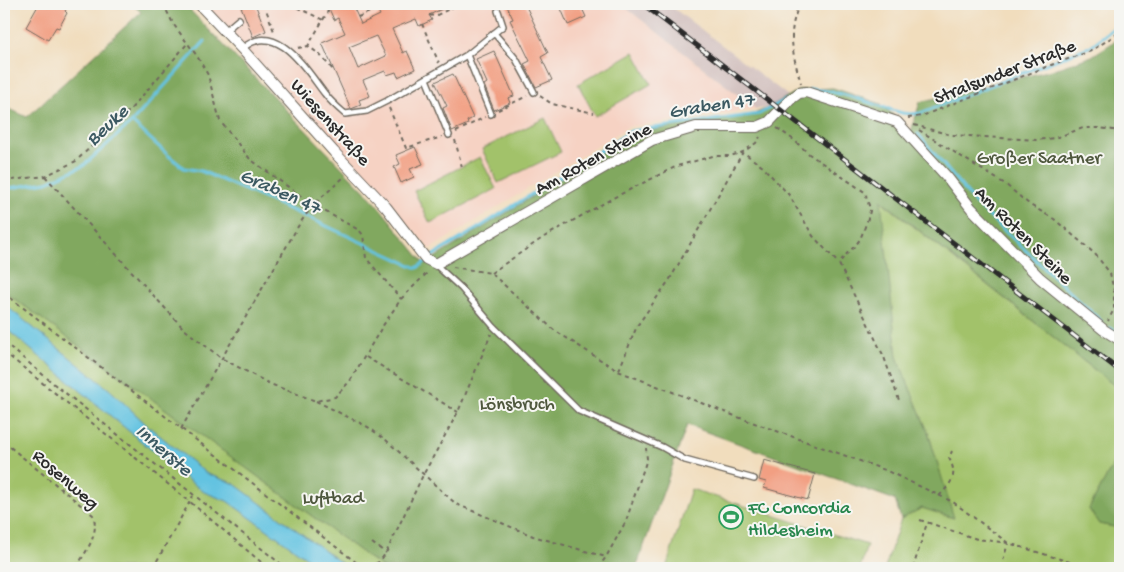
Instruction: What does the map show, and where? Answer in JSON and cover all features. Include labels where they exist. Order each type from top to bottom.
[{"type":"street","name":"Wiesenstraße","points":[[199,4],[242,48],[334,152],[386,207],[426,258],[436,264]]},
{"type":"street","name":"Am Roten Steine","points":[[436,264],[652,140],[696,127],[757,127],[769,122],[791,98],[799,93],[806,92],[895,121],[947,177],[970,208],[1040,278],[1104,330],[1120,340]]},
{"type":"lane","points":[[242,48],[250,42],[264,39],[276,42],[289,50],[308,69],[326,96],[345,114],[367,111],[466,55],[503,26],[498,11]]},
{"type":"lane","points":[[225,30],[239,19]]},
{"type":"lane","points":[[494,33],[516,58],[534,92]]},
{"type":"lane","points":[[466,55],[490,114]]},
{"type":"lane","points":[[426,79],[449,135]]},
{"type":"lane","points":[[436,264],[461,288],[494,326],[579,411],[662,447],[685,460],[754,479]]},
{"type":"path","points":[[163,4],[174,25],[197,56],[208,75],[220,121],[250,159],[313,205],[358,230],[363,235],[366,258],[401,298]]},
{"type":"path","points":[[264,4],[275,32],[276,42]]},
{"type":"path","points":[[290,4],[323,20]]},
{"type":"path","points":[[358,17],[370,12],[367,4]]},
{"type":"path","points":[[429,15],[435,16],[457,6],[456,4]]},
{"type":"path","points":[[800,4],[793,27],[792,50],[802,86]]},
{"type":"path","points":[[308,46],[329,9]]},
{"type":"path","points":[[422,24],[443,69]]},
{"type":"path","name":"Stralsunder Straße","points":[[895,121],[922,116],[1051,65],[1092,51],[1120,32]]},
{"type":"path","points":[[4,182],[45,176],[76,161],[130,110],[187,44]]},
{"type":"path","points":[[289,50],[308,46],[320,54],[334,71]]},
{"type":"path","points":[[462,167],[452,133],[534,92],[552,104],[594,113]]},
{"type":"path","points":[[386,101],[406,148],[449,135]]},
{"type":"path","points":[[895,121],[920,130],[1005,184],[1030,205],[1054,218],[1095,254],[1110,274],[1114,291],[1114,309],[1104,330]]},
{"type":"path","points":[[491,273],[544,236],[677,166],[714,156],[730,156],[743,152],[756,143],[769,122],[794,140],[809,154],[866,194],[870,216],[860,239],[844,254],[839,264]]},
{"type":"path","points":[[909,124],[951,135],[1036,140],[1055,138],[1083,128],[1120,131]]},
{"type":"path","points":[[743,152],[763,167],[789,195],[813,236],[839,264],[884,357],[900,403]]},
{"type":"path","points":[[618,371],[638,326],[670,279],[743,152]]},
{"type":"path","points":[[45,176],[184,329],[222,358],[270,384],[316,401],[368,427],[386,440],[456,504],[534,536],[606,557]]},
{"type":"path","points":[[181,428],[300,223],[313,205],[339,180]]},
{"type":"path","points":[[316,401],[335,397],[350,381],[401,298],[436,264],[491,273],[554,330],[618,371],[735,416],[885,470],[953,502],[1008,543]]},
{"type":"path","points":[[4,293],[357,563],[371,567],[379,562],[386,553],[423,475],[458,412],[494,326]]},
{"type":"path","points":[[4,342],[286,568]]},
{"type":"path","points":[[4,352],[189,501],[268,568]]},
{"type":"path","points":[[365,357],[458,412]]},
{"type":"path","points":[[598,568],[626,521],[638,490],[647,460],[646,440]]},
{"type":"path","name":"Rosenweg","points":[[4,442],[93,515],[96,525],[94,536],[76,568]]},
{"type":"path","points":[[939,496],[948,487],[954,475],[953,466],[949,458],[952,451]]},
{"type":"path","points":[[153,568],[193,495]]},
{"type":"path","points":[[920,520],[977,538],[1008,543],[1089,568]]},
{"type":"path","points":[[913,568],[927,523]]},
{"type":"path","points":[[372,543],[386,553]]},
{"type":"path","points":[[1001,568],[1008,543]]},
{"type":"shaded area","points":[[210,4],[621,4],[756,109],[628,127],[430,249],[209,10]]},
{"type":"shaded area","points":[[621,4],[668,4],[965,231],[1120,390],[769,108],[756,109]]},
{"type":"green space","name":"Lönsbruch","points":[[132,4],[184,4],[375,202],[425,264],[633,133],[754,114],[799,90],[833,88],[881,104],[911,132],[920,102],[1052,70],[1092,56],[1120,38],[1120,390],[881,200],[897,357],[928,432],[954,518],[922,508],[901,519],[895,500],[687,425],[636,568],[383,568],[4,291],[4,107],[27,117],[141,12]]},
{"type":"green space","points":[[634,52],[651,84],[595,116],[578,84]]},
{"type":"green space","points":[[545,118],[561,152],[498,183],[482,149]]},
{"type":"green space","points":[[480,157],[496,189],[430,223],[414,191]]},
{"type":"green space","points":[[880,200],[1120,390],[1120,452],[1089,509],[1099,524],[1120,528],[1120,568],[885,568],[901,519],[922,508],[953,518],[928,432],[897,357]]},
{"type":"green space","points":[[4,291],[383,568],[348,568],[233,483],[207,474],[148,426],[110,390],[4,304]]},
{"type":"green space","points":[[4,327],[204,492],[227,501],[321,568],[4,568]]},
{"type":"green space","points":[[1120,452],[1120,528],[1099,524],[1089,509]]},
{"type":"green space","name":"FC Concordia Hildesheim","points":[[691,489],[867,545],[860,568],[666,568]]},
{"type":"water","name":"Innerste","points":[[4,304],[110,390],[148,426],[207,474],[233,483],[348,568],[321,568],[227,501],[204,492],[4,327]]},
{"type":"building","points":[[39,4],[69,4],[65,11],[67,13],[59,28],[56,27],[48,40],[26,27]]},
{"type":"building","points":[[240,4],[255,4],[266,31],[253,37]]},
{"type":"building","points":[[327,4],[352,4],[361,24],[380,15],[375,4],[453,4],[429,15],[432,20],[419,26],[416,19],[392,29],[403,53],[407,51],[415,69],[398,77],[396,72],[387,75],[385,71],[363,80],[370,96],[359,100],[361,105],[351,109],[322,43],[345,33],[338,18],[334,20]],"holes":[[[376,36],[386,56],[358,69],[349,47]]]},
{"type":"building","points":[[506,4],[525,4],[548,53],[541,57],[552,80],[536,87],[524,64],[530,61],[510,20],[513,19]]},
{"type":"building","points":[[559,4],[580,4],[586,17],[568,25]]},
{"type":"building","points":[[494,51],[514,96],[508,98],[510,103],[494,110],[484,85],[487,83],[476,59]]},
{"type":"building","points":[[453,74],[473,118],[467,121],[468,124],[452,131],[443,108],[447,106],[435,82]]},
{"type":"building","points":[[415,147],[423,164],[410,169],[414,177],[401,183],[394,167],[400,164],[396,155]]},
{"type":"building","points":[[764,460],[815,474],[808,500],[764,488],[766,482],[759,480]]},
{"type":"waterway","name":"Beuke","points":[[211,8],[212,4]]},
{"type":"waterway","name":"Graben 47","points":[[810,89],[845,95],[902,113],[921,113],[1091,46],[1120,23]]},
{"type":"waterway","name":"Beuke","points":[[4,189],[47,182],[83,166],[132,122],[205,41]]},
{"type":"waterway","name":"Graben 47","points":[[432,256],[631,131],[759,114],[785,100]]},
{"type":"waterway","name":"Graben 47","points":[[132,122],[184,168],[201,171],[417,268],[425,262]]},
{"type":"waterway","points":[[918,134],[976,204],[1101,321]]},
{"type":"waterway","points":[[1110,328],[1120,333]]},
{"type":"railway","points":[[643,4],[1120,371]]},
{"type":"place","name":"FC Concordia Hildesheim","points":[[731,517]]},
{"type":"park label","name":"Großer Saatner","points":[[1039,156]]},
{"type":"park label","name":"Luftbad","points":[[333,496]]}]
